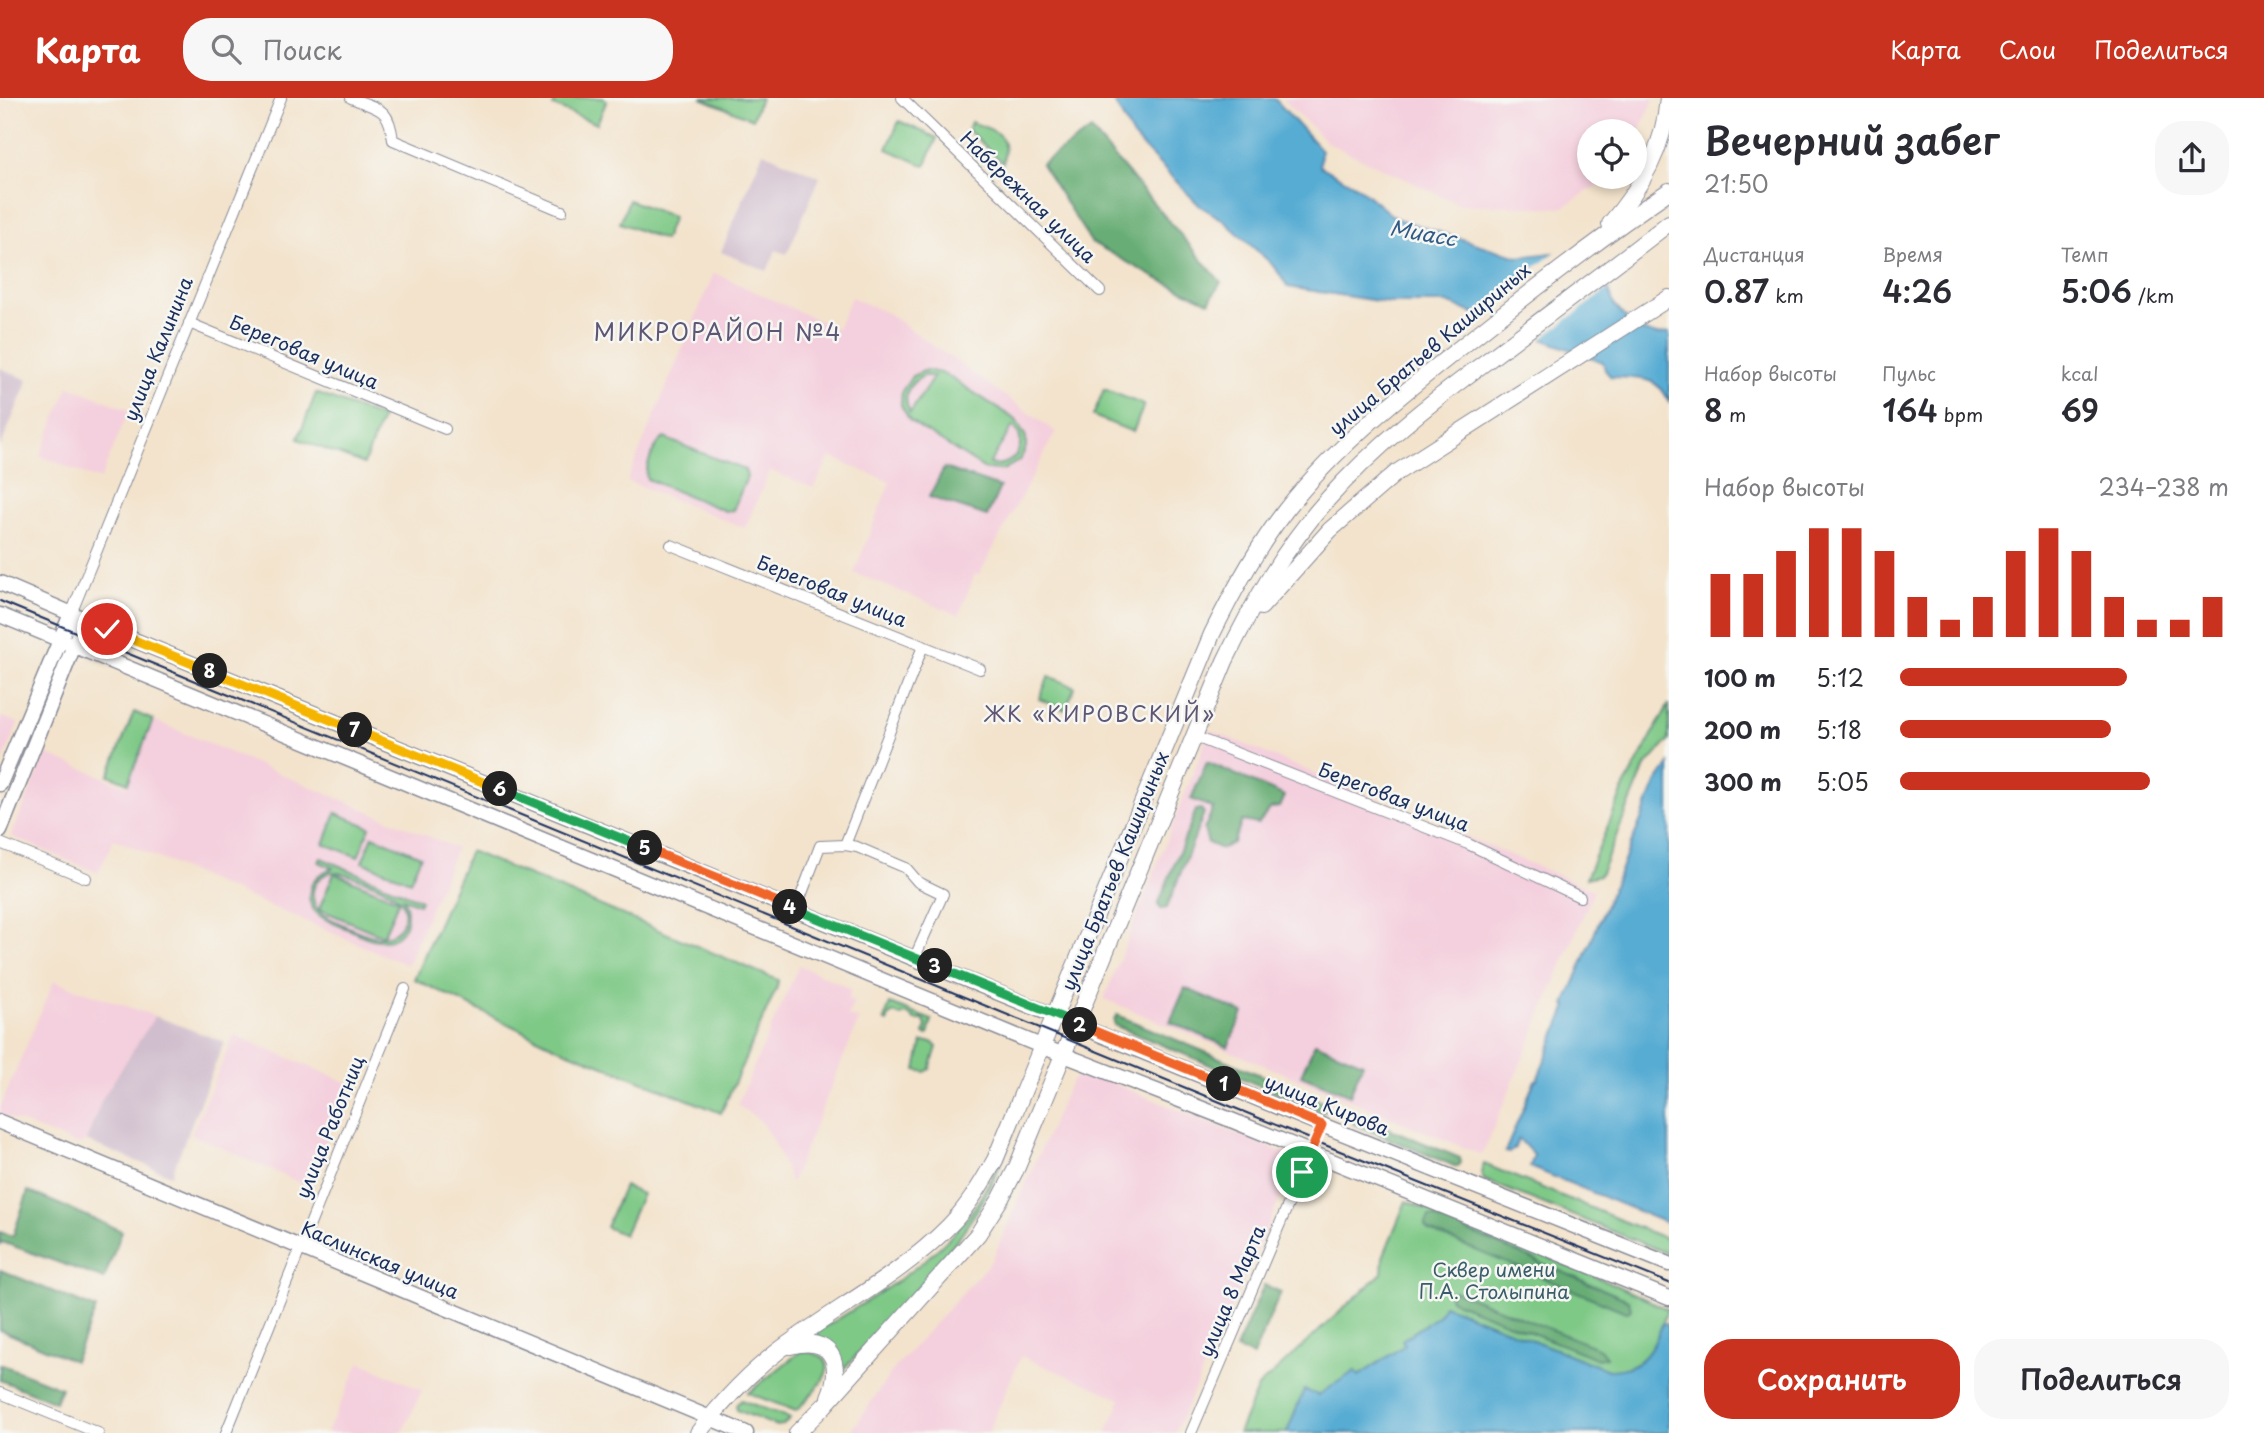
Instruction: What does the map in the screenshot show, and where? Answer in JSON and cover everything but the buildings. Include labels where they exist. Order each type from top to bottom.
[{"type":"main road","points":[[1592,244],[1631,199],[1652,164],[1665,126],[1668,98]]},
{"type":"main road","points":[[1634,214],[1669,180]]},
{"type":"main road","name":"улица Братьев Кашириных","points":[[698,1433],[736,1389],[779,1350],[921,1252],[951,1224],[975,1194],[995,1160],[1212,634],[1248,566],[1285,512],[1308,484],[1360,431],[1592,244],[1669,191]]},
{"type":"main road","points":[[1272,584],[1326,501],[1377,449],[1455,384],[1669,226]]},
{"type":"main road","points":[[1272,584],[1339,521],[1396,473],[1669,298]]},
{"type":"main road","name":"улица Кирова","points":[[0,583],[1322,1125],[1669,1264]]},
{"type":"main road","name":"улица Братьев Кашириных","points":[[797,1433],[978,1234],[1001,1198],[1017,1167],[1074,1022],[1237,636],[1272,584]]},
{"type":"main road","name":"улица Калинина","points":[[0,831],[68,643],[71,614]]},
{"type":"main road","points":[[0,615],[1041,1046],[1669,1298]]},
{"type":"main road","name":"улица Калинина","points":[[0,784],[68,643]]},
{"type":"main road","name":"Каслинская улица","points":[[0,1122],[746,1433]]},
{"type":"main road","points":[[779,1350],[811,1343],[833,1357],[837,1367],[836,1376],[825,1405]]},
{"type":"street","name":"улица Калинина","points":[[71,614],[281,98]]},
{"type":"street","points":[[351,98],[384,111],[391,122],[393,140],[562,211]]},
{"type":"street","name":"Набережная улица","points":[[901,98],[1100,291]]},
{"type":"street","name":"Береговая улица","points":[[189,323],[445,429]]},
{"type":"street","name":"Береговая улица","points":[[671,545],[980,669]]},
{"type":"street","points":[[845,845],[923,646]]},
{"type":"street","name":"Береговая улица","points":[[1193,736],[1474,847],[1580,897]]},
{"type":"street","points":[[0,843],[86,878]]},
{"type":"street","points":[[796,909],[820,846],[857,847],[906,868],[918,882],[943,894],[915,957]]},
{"type":"street","name":"улица Работниц","points":[[226,1433],[405,989]]},
{"type":"street","name":"улица 8 Марта","points":[[1191,1433],[1322,1125]]},
{"type":"street","points":[[0,1393],[98,1433]]},
{"type":"shaded area","points":[[1282,98],[1655,98],[1645,119],[1577,119],[1577,189],[1591,189],[1562,208],[1459,204],[1328,143]]},
{"type":"shaded area","points":[[763,152],[820,177],[787,254],[776,250],[767,271],[721,252]]},
{"type":"shaded area","points":[[714,273],[837,329],[851,297],[887,313],[1056,432],[979,575],[975,574],[959,615],[854,573],[890,482],[830,457],[814,488],[770,471],[745,528],[627,481]]},
{"type":"shaded area","points":[[0,368],[28,380],[0,448]]},
{"type":"shaded area","points":[[69,386],[129,410],[100,480],[40,456]]},
{"type":"shaded area","points":[[0,716],[18,723],[0,769]]},
{"type":"shaded area","points":[[153,720],[456,848],[407,965],[114,839],[98,873],[11,836],[46,754],[126,786]]},
{"type":"shaded area","points":[[1210,730],[1594,890],[1482,1155],[1104,999]]},
{"type":"shaded area","points":[[799,965],[851,989],[848,1000],[854,1002],[848,1016],[859,1020],[791,1183],[775,1145],[761,1121],[737,1105]]},
{"type":"shaded area","points":[[54,981],[155,1016],[102,1099],[86,1141],[78,1145],[0,1114],[0,1108]]},
{"type":"shaded area","points":[[155,1016],[224,1042],[171,1175],[86,1141],[102,1099]]},
{"type":"shaded area","points":[[234,1035],[351,1084],[307,1186],[191,1134]]},
{"type":"shaded area","points":[[1081,1074],[1095,1076],[1289,1155],[1295,1165],[1175,1433],[1106,1433],[1121,1399],[1021,1356],[988,1433],[850,1433],[893,1370],[992,1260],[1067,1090],[1072,1081]]},
{"type":"shaded area","points":[[360,1362],[422,1390],[402,1433],[327,1433]]},
{"type":"green space","points":[[557,98],[607,100],[597,124],[553,106]]},
{"type":"green space","points":[[701,98],[761,98],[752,119]]},
{"type":"green space","points":[[899,121],[937,138],[925,166],[887,149]]},
{"type":"green space","points":[[971,122],[999,135],[1004,145],[1003,163],[968,130]]},
{"type":"green space","points":[[1091,130],[1221,282],[1209,302],[1156,278],[1091,242],[1041,164]]},
{"type":"green space","points":[[629,200],[673,217],[664,240],[620,223]]},
{"type":"green space","points":[[926,370],[945,374],[1016,420],[1026,437],[1026,447],[1020,460],[1003,470],[985,469],[910,421],[901,405],[902,391],[912,376]],"holes":[[[924,376],[934,376],[910,413],[906,396],[914,382]],[[1013,426],[1020,440],[1017,454],[1005,463],[989,464]]]},
{"type":"green space","points":[[1104,389],[1144,405],[1133,432],[1093,416]]},
{"type":"green space","points":[[316,393],[382,418],[364,464],[298,439]]},
{"type":"green space","points":[[664,438],[745,470],[747,477],[733,510],[725,511],[647,479],[651,457]]},
{"type":"green space","points":[[944,468],[1000,487],[987,516],[929,497]]},
{"type":"green space","points":[[1049,676],[1075,687],[1065,710],[1039,699]]},
{"type":"green space","points":[[1669,704],[1669,740],[1645,767],[1600,875],[1586,878],[1625,785]]},
{"type":"green space","points":[[134,712],[153,720],[128,783],[109,775]]},
{"type":"green space","points":[[1207,762],[1285,796],[1280,807],[1271,808],[1258,824],[1242,821],[1233,843],[1221,849],[1208,843],[1204,830],[1213,808],[1191,799]]},
{"type":"green space","points":[[1201,809],[1204,813],[1167,908],[1161,909],[1158,905],[1196,810]]},
{"type":"green space","points":[[336,813],[370,827],[358,857],[324,844]]},
{"type":"green space","points":[[373,836],[421,856],[410,881],[362,862]]},
{"type":"green space","points":[[470,851],[778,980],[721,1113],[554,1046],[414,979]]},
{"type":"green space","points":[[321,858],[421,900],[419,904],[403,898],[406,920],[404,927],[395,937],[379,940],[366,937],[316,913],[309,899],[313,882],[322,873],[333,868],[319,862]],"holes":[[[337,872],[378,886],[400,900],[404,919],[397,930],[385,937],[373,936],[319,911],[313,899],[315,884],[325,875]]]},
{"type":"green space","points":[[334,873],[399,900],[383,936],[319,909]]},
{"type":"green space","points":[[1185,988],[1243,1013],[1228,1047],[1170,1022]]},
{"type":"green space","points":[[890,1004],[932,1020],[928,1035],[924,1034],[926,1025],[923,1020],[914,1020],[912,1016],[894,1013],[889,1016],[887,1022],[884,1020]]},
{"type":"green space","points":[[1117,1015],[1327,1103],[1327,1108],[1323,1112],[1114,1025]]},
{"type":"green space","points":[[922,1042],[932,1042],[937,1047],[930,1069],[925,1072],[916,1070]]},
{"type":"green space","points":[[1315,1043],[1363,1063],[1350,1095],[1301,1075]]},
{"type":"green space","points":[[1357,1115],[1460,1158],[1461,1163],[1457,1167],[1353,1124]]},
{"type":"green space","points":[[1014,1130],[991,1186],[967,1225],[916,1290],[843,1370],[833,1346],[814,1334],[914,1269],[949,1238],[979,1199]]},
{"type":"green space","points":[[1484,1164],[1669,1240],[1669,1254],[1484,1180],[1481,1172]]},
{"type":"green space","points":[[624,1186],[642,1194],[624,1235],[606,1227]]},
{"type":"green space","points":[[28,1191],[122,1231],[104,1279],[2,1242],[0,1246],[0,1232],[13,1236]]},
{"type":"green space","name":"Сквер имени П.А. Столыпина","points":[[1406,1201],[1609,1282],[1667,1309],[1649,1352],[1633,1365],[1608,1370],[1444,1305],[1439,1315],[1403,1340],[1406,1345],[1358,1376],[1355,1371],[1318,1396],[1304,1390],[1287,1433],[1238,1433],[1258,1387],[1382,1273],[1383,1257]]},
{"type":"green space","points":[[1429,1217],[1628,1300],[1630,1311],[1626,1312],[1429,1231],[1425,1226]]},
{"type":"green space","points":[[0,1270],[96,1309],[74,1361],[0,1330]]},
{"type":"green space","points":[[1264,1285],[1281,1292],[1253,1356],[1236,1349]]},
{"type":"green space","points":[[1455,1291],[1600,1349],[1606,1357],[1598,1359],[1457,1303],[1450,1298]]},
{"type":"green space","points":[[801,1351],[817,1354],[825,1360],[827,1367],[819,1385],[796,1411],[748,1393]]},
{"type":"green space","points":[[0,1364],[61,1388],[55,1402],[0,1380]]},
{"type":"green space","points":[[741,1400],[790,1418],[783,1425],[776,1426],[737,1410],[736,1405]]},
{"type":"water","name":"Миасс","points":[[1112,98],[1274,98],[1321,150],[1320,166],[1358,187],[1395,218],[1518,257],[1562,252],[1607,284],[1614,305],[1637,329],[1657,335],[1669,333],[1669,403],[1660,387],[1653,383],[1638,378],[1611,377],[1603,362],[1447,303],[1390,303],[1288,287],[1274,266],[1223,220],[1200,206],[1133,137]]},
{"type":"water","points":[[1669,764],[1669,1224],[1530,1167],[1534,1155],[1519,1139],[1515,1148],[1509,1153],[1505,1152],[1537,1080],[1656,783]]},
{"type":"water","points":[[1444,1305],[1608,1370],[1638,1363],[1650,1351],[1663,1323],[1669,1325],[1669,1433],[1287,1433],[1304,1390],[1318,1395],[1355,1371],[1359,1376],[1405,1345],[1402,1340],[1439,1315]]},
{"type":"pier","points":[[1559,249],[1597,263],[1612,286],[1539,341],[1472,316]]},
{"type":"tram line","points":[[0,601],[1315,1141],[1669,1283]]},
{"type":"district","name":"МИКРОРАЙОН №4","points":[[718,333]]},
{"type":"district","name":"ЖК «КИРОВСКИЙ»","points":[[1100,715]]},
{"type":"route","points":[[107,629],[1322,1125],[1302,1172]]}]
